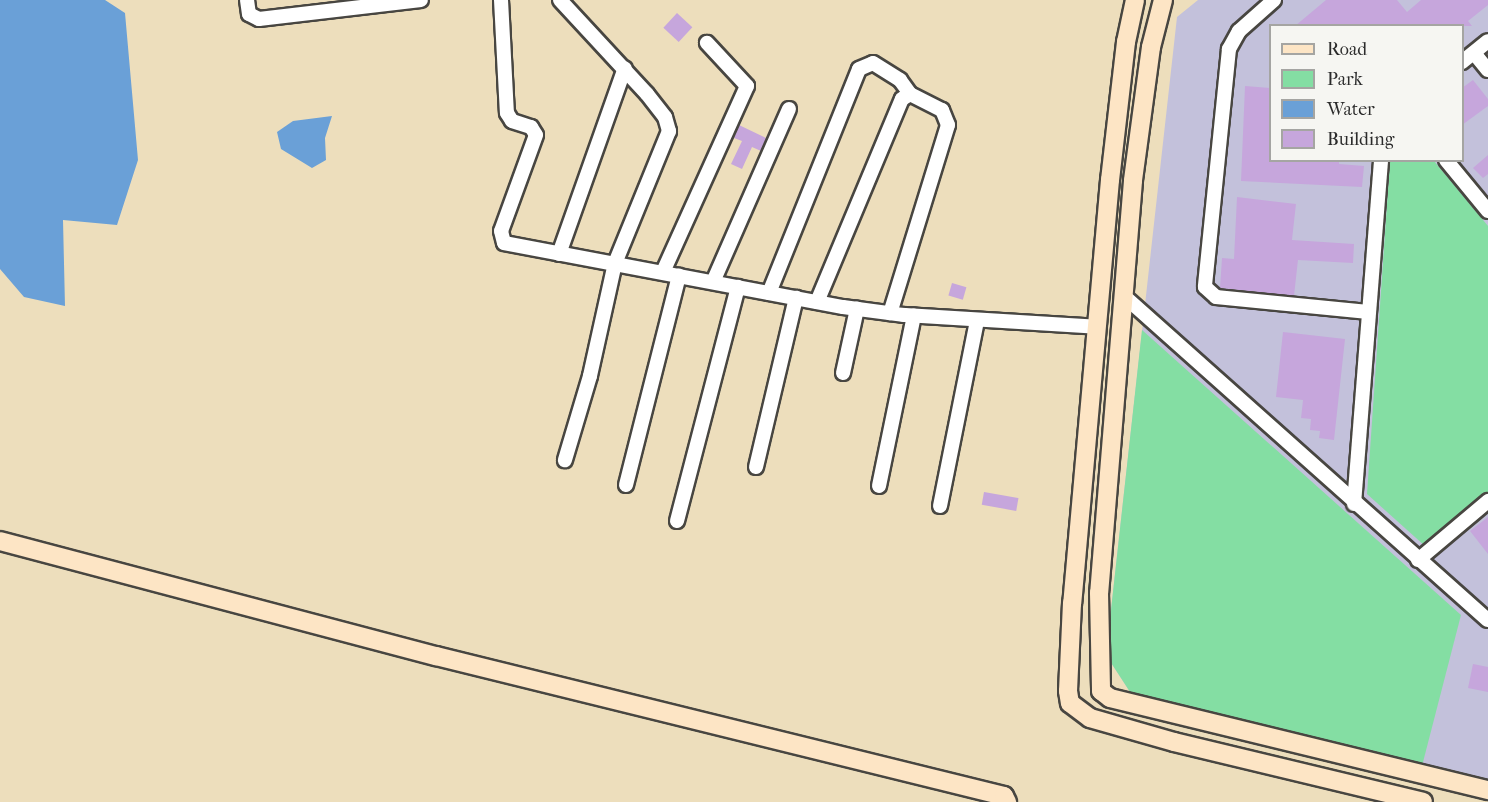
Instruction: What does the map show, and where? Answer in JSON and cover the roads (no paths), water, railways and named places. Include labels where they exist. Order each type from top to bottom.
[{"type":"street","points":[[247,0],[253,18],[297,7],[421,0]]},
{"type":"street","points":[[501,0],[507,113],[512,121],[531,127],[536,135],[500,236],[504,243],[515,248],[615,263],[858,309],[977,321],[1098,327]]},
{"type":"street","points":[[560,0],[625,68],[665,117],[669,131],[615,263],[565,460]]},
{"type":"street","points":[[1135,0],[1115,134],[1072,603],[1070,703],[1078,713],[1111,724],[1423,802]]},
{"type":"street","points":[[1163,0],[1146,81],[1124,296],[1104,521],[1098,684],[1110,698],[1488,790]]},
{"type":"street","points":[[1274,0],[1239,31],[1229,49],[1204,287],[1216,297],[1368,312]]},
{"type":"street","points":[[1464,60],[1488,41]]},
{"type":"street","points":[[663,272],[698,187],[746,90],[742,77],[707,43]]},
{"type":"street","points":[[1474,53],[1488,70]]},
{"type":"street","points":[[769,293],[858,69],[873,63],[900,80],[910,94],[942,110],[948,125],[890,313]]},
{"type":"street","points":[[559,254],[625,68]]},
{"type":"street","points":[[817,302],[902,99],[910,94]]},
{"type":"street","points":[[713,282],[789,109]]},
{"type":"street","points":[[1354,504],[1381,162]]},
{"type":"street","points":[[1448,162],[1488,211]]},
{"type":"street","points":[[627,485],[679,276]]},
{"type":"street","points":[[677,521],[738,287]]},
{"type":"street","points":[[1124,296],[1354,504],[1488,620]]},
{"type":"street","points":[[756,467],[796,298]]},
{"type":"street","points":[[843,373],[858,309]]},
{"type":"street","points":[[879,486],[914,316]]},
{"type":"street","points":[[940,506],[977,321]]},
{"type":"street","points":[[1418,560],[1488,501]]},
{"type":"street","points":[[0,541],[436,656],[1004,796],[1007,802]]},
{"type":"street","points":[[1070,703],[1098,684]]},
{"type":"water","points":[[0,0],[105,0],[125,13],[138,160],[117,225],[63,220],[65,306],[24,297],[0,269]]},
{"type":"water","points":[[332,116],[325,138],[326,160],[312,168],[281,149],[277,132],[293,121]]}]
